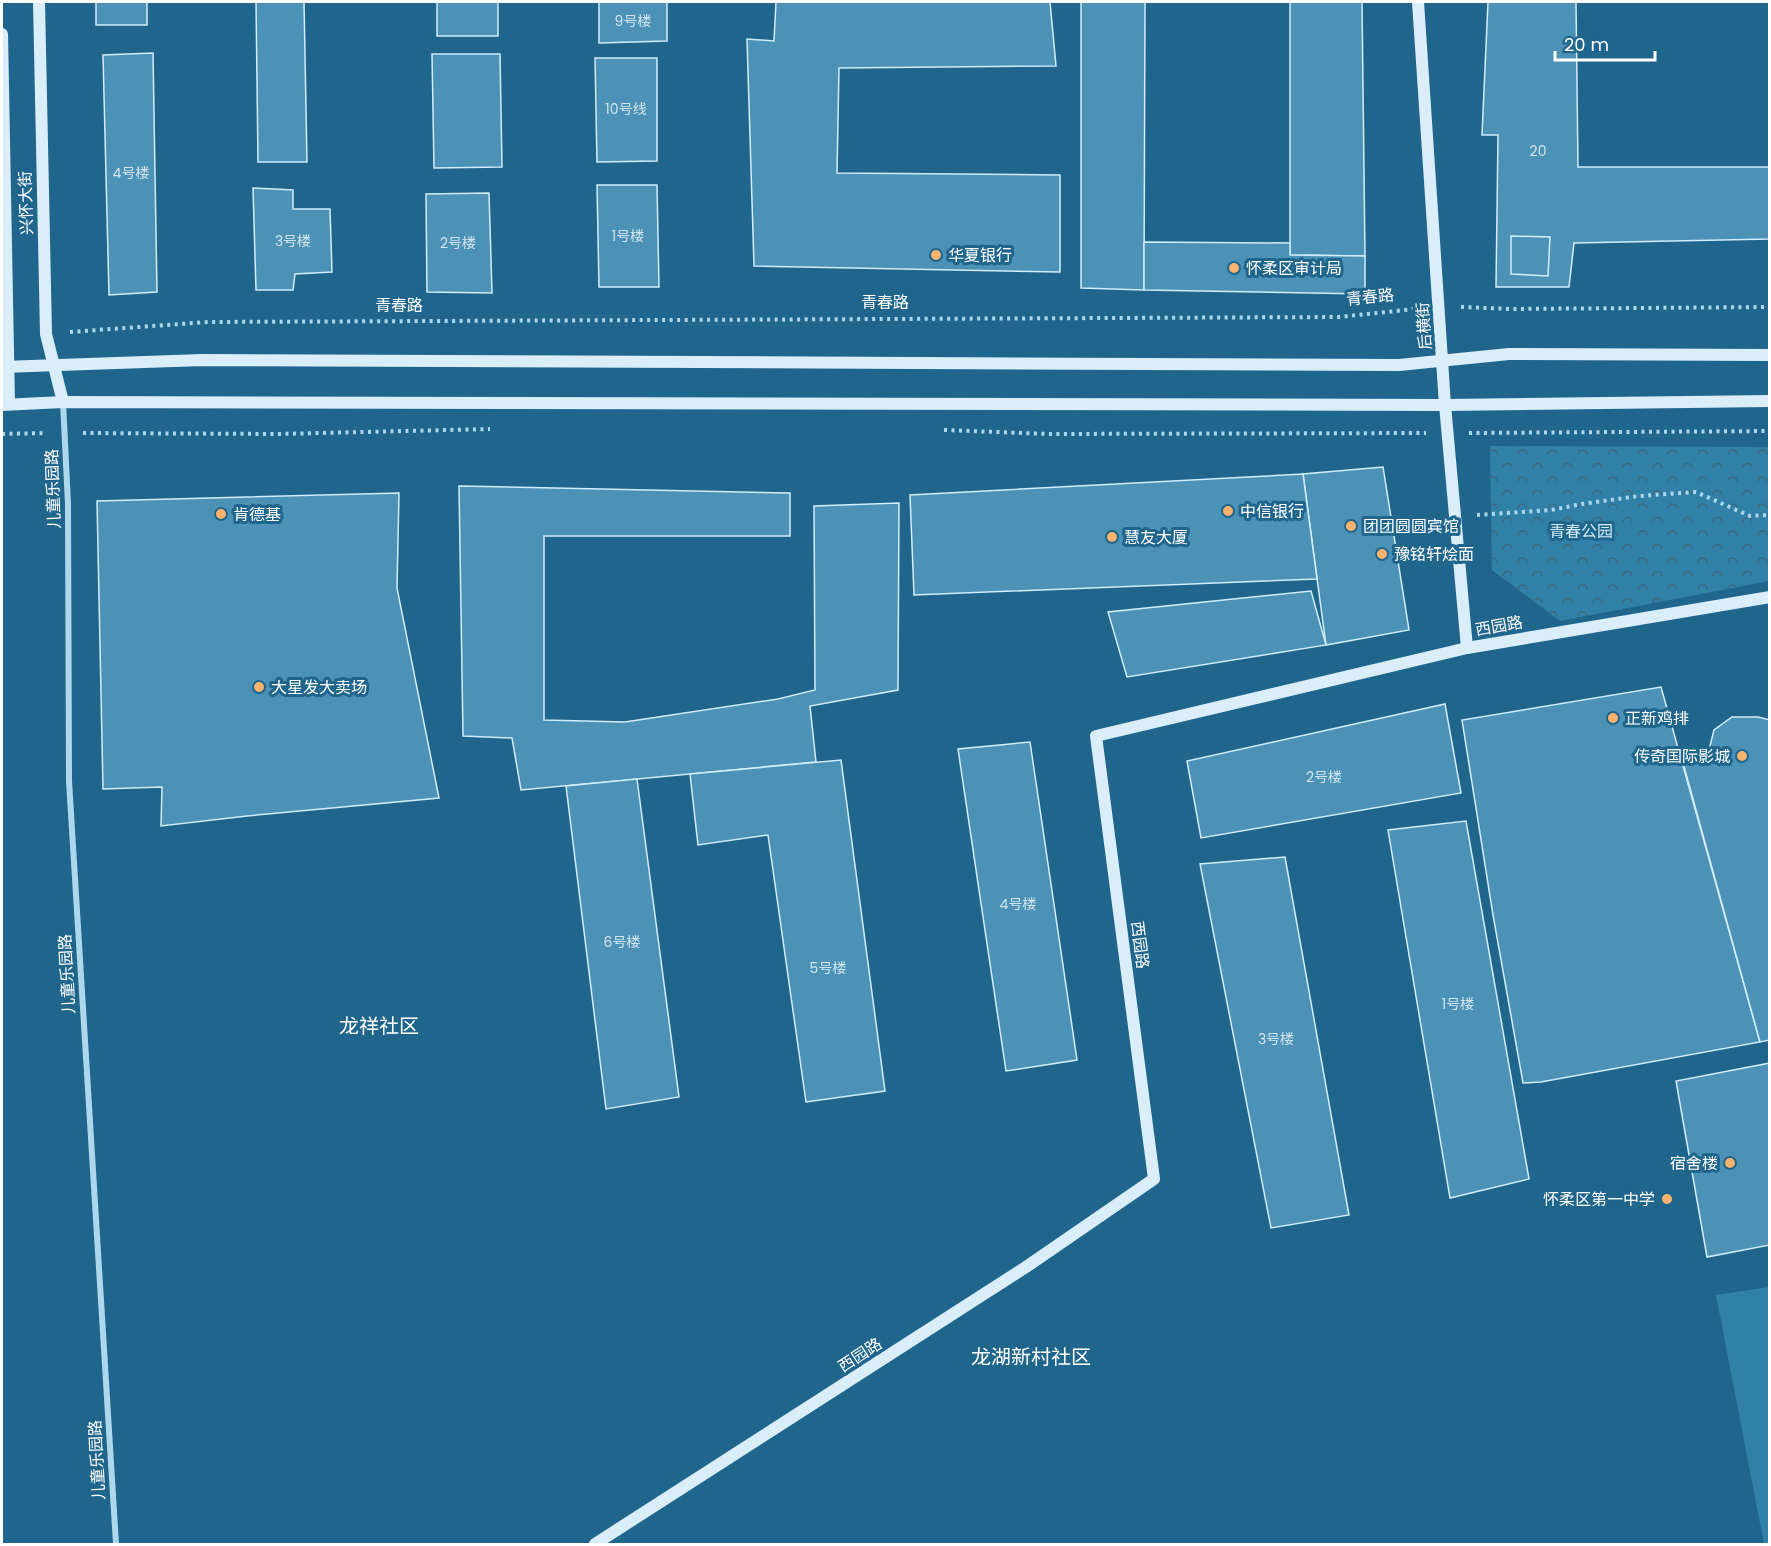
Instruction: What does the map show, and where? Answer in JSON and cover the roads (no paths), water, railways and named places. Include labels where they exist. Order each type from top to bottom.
[{"type":"main road","name":"兴怀大街","points":[[39,2],[46,334],[63,402]]},
{"type":"main road","name":"后横街","points":[[1418,2],[1445,405],[1467,648]]},
{"type":"main road","name":"兴怀大街","points":[[2,34],[5,405]]},
{"type":"main road","points":[[5,367],[202,360],[1399,365],[1509,354],[1770,355]]},
{"type":"main road","points":[[5,405],[63,402],[1445,405],[1770,401]]},
{"type":"main road","name":"西园路","points":[[595,1545],[1026,1267],[1154,1179],[1096,736],[1467,648],[1770,597]]},
{"type":"street","name":"儿童乐园路","points":[[63,402],[68,504],[69,781],[116,1545]]},
{"type":"place","name":"华夏银行","points":[[936,255]]},
{"type":"place","name":"怀柔区审计局","points":[[1234,268]]},
{"type":"place","name":"中信银行","points":[[1228,511]]},
{"type":"place","name":"肯德基","points":[[221,514]]},
{"type":"place","name":"团团圆圆宾馆","points":[[1351,526]]},
{"type":"place","name":"慧友大厦","points":[[1112,537]]},
{"type":"place","name":"豫铭轩烩面","points":[[1382,554]]},
{"type":"place","name":"大星发大卖场","points":[[259,687]]},
{"type":"place","name":"正新鸡排","points":[[1613,718]]},
{"type":"place","name":"传奇国际影城","points":[[1742,756]]},
{"type":"place","name":"宿舍楼","points":[[1730,1163]]},
{"type":"place","name":"怀柔区第一中学","points":[[1667,1199]]},
{"type":"district","name":"龙祥社区","points":[[379,1026]]},
{"type":"district","name":"龙湖新村社区","points":[[1031,1357]]},
{"type":"park label","name":"青春公园","points":[[1581,531]]}]
